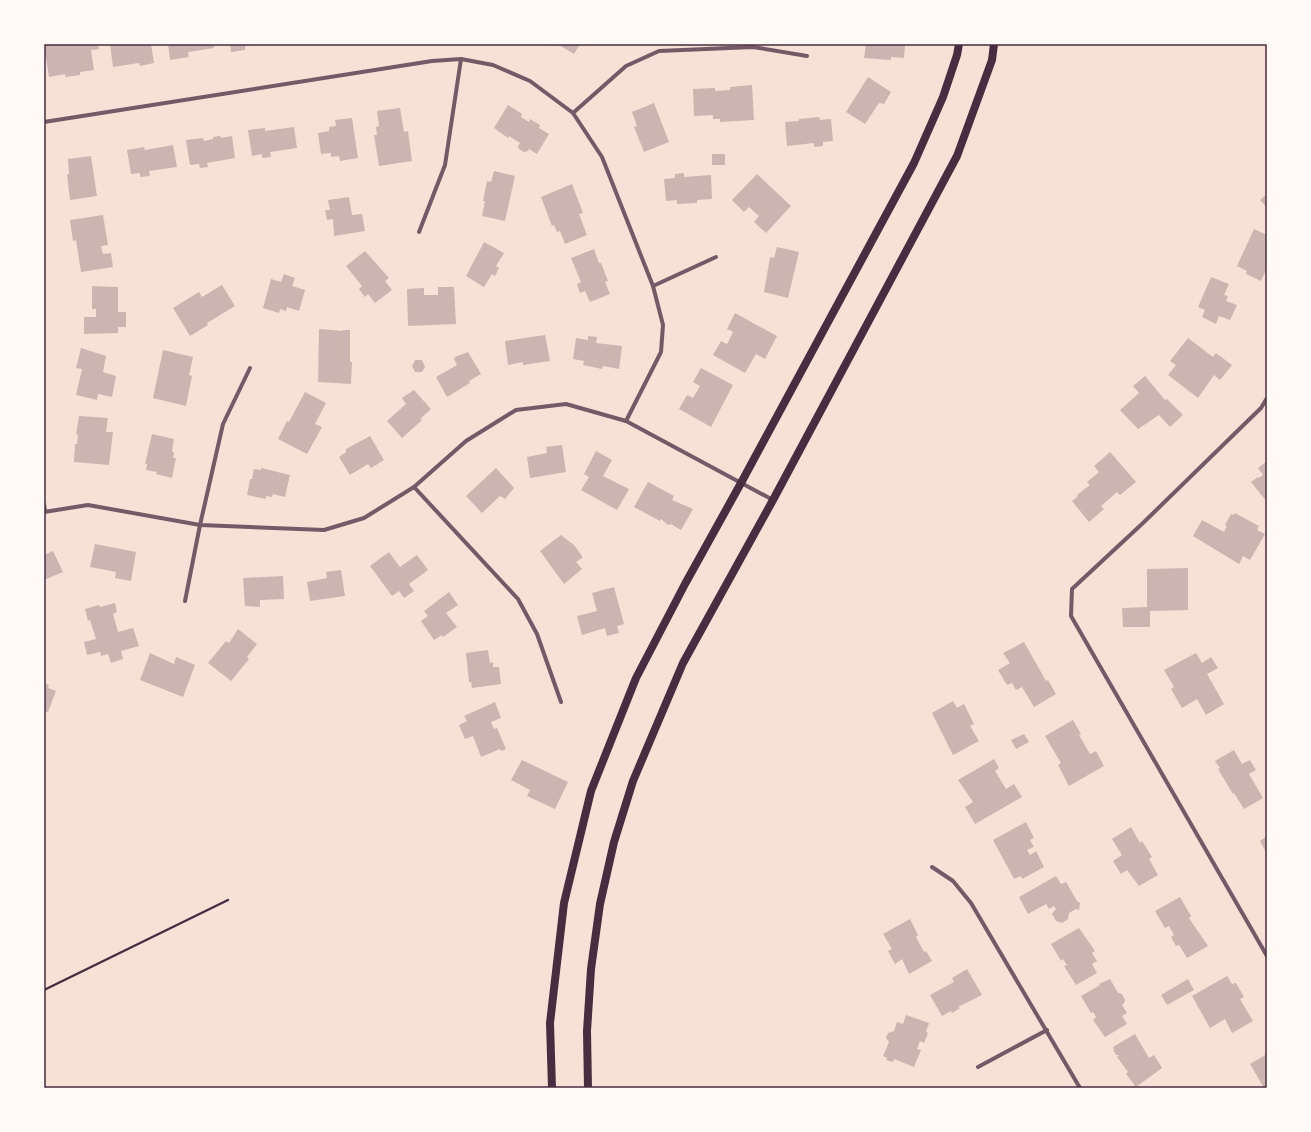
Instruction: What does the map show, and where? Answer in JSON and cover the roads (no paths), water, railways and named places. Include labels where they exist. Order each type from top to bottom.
[{"type":"main road","points":[[552,1088],[550,1023],[564,903],[591,791],[636,678],[685,584],[741,484],[914,163],[943,97],[957,55],[959,44]]},
{"type":"main road","points":[[588,1088],[587,1031],[591,970],[600,904],[614,842],[633,781],[683,663],[773,500],[958,156],[992,60],[994,44]]},
{"type":"street","points":[[573,113],[626,66],[659,50],[753,47],[807,56]]},
{"type":"street","points":[[44,122],[432,61],[461,59],[493,65],[530,81],[573,113],[602,157],[653,286],[663,325],[660,352],[626,421]]},
{"type":"street","points":[[419,232],[445,165],[461,59]]},
{"type":"street","points":[[653,286],[716,257]]},
{"type":"street","points":[[185,601],[200,525],[223,424],[250,368]]},
{"type":"street","points":[[1267,398],[1261,408],[1143,523],[1072,589],[1071,616],[1267,956]]},
{"type":"street","points":[[44,504],[45,511],[88,505],[200,525],[324,530],[364,518],[414,487],[466,441],[516,410],[566,404],[626,421],[773,500]]},
{"type":"street","points":[[414,487],[518,599],[537,634],[561,702]]},
{"type":"street","points":[[932,867],[953,881],[971,903],[1080,1088]]},
{"type":"street","points":[[978,1067],[1046,1030]]}]
